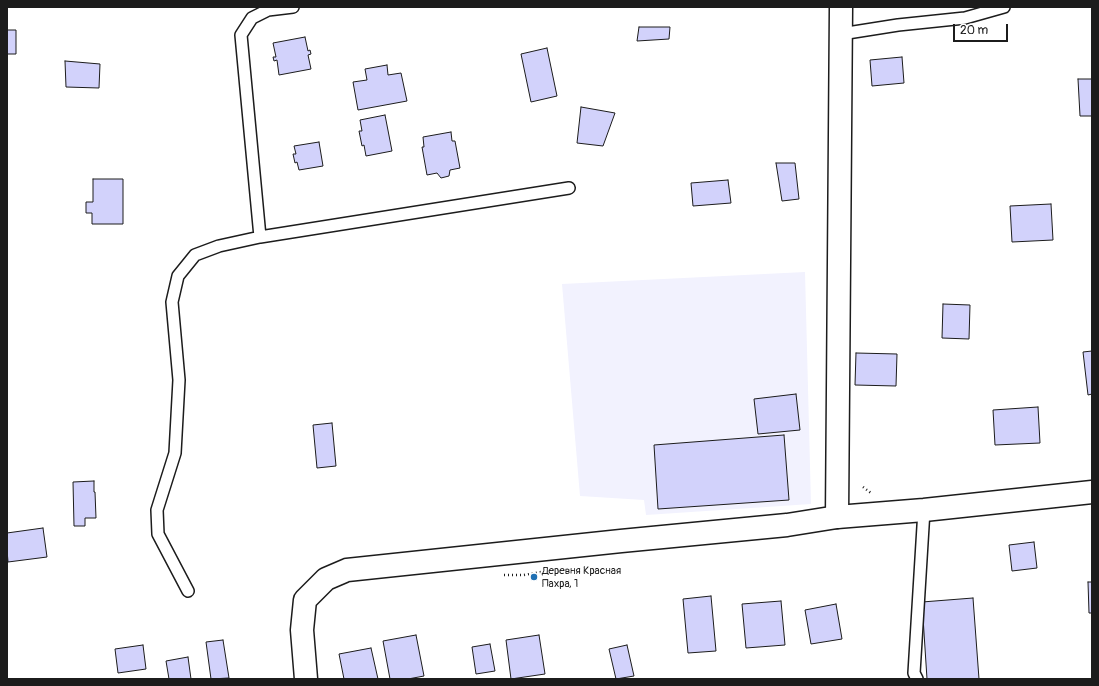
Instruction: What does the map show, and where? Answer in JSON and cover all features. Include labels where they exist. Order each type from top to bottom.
[{"type":"street","points":[[837,518],[841,7]]},
{"type":"street","points":[[306,679],[302,630],[305,600],[326,579],[347,570],[1092,492]]},
{"type":"lane","points":[[260,237],[241,35],[252,18],[268,10],[293,7]]},
{"type":"lane","points":[[841,34],[898,25],[965,18],[1004,7]]},
{"type":"lane","points":[[188,590],[158,534],[157,510],[175,453],[179,380],[172,302],[178,276],[196,255],[219,246],[260,237],[569,188]]},
{"type":"lane","points":[[917,679],[914,673],[924,510]]},
{"type":"path","points":[[501,575],[524,575],[555,570]]},
{"type":"shaded area","points":[[805,272],[811,504],[646,515],[644,500],[580,496],[562,284]]},
{"type":"building","points":[[639,27],[670,27],[669,39],[637,41]]},
{"type":"building","points":[[7,30],[16,30],[16,54],[7,54]]},
{"type":"building","points":[[305,37],[308,51],[310,50],[311,54],[308,55],[311,69],[279,75],[277,60],[274,61],[273,57],[276,57],[273,43]]},
{"type":"building","points":[[547,48],[557,96],[531,102],[521,54]]},
{"type":"building","points":[[902,57],[904,83],[872,86],[870,60]]},
{"type":"building","points":[[65,61],[100,64],[99,88],[66,87]]},
{"type":"building","points":[[387,65],[388,75],[401,73],[407,101],[358,110],[353,82],[367,80],[365,69]]},
{"type":"building","points":[[1078,79],[1092,79],[1092,116],[1080,116]]},
{"type":"building","points":[[581,107],[615,113],[603,146],[577,143]]},
{"type":"building","points":[[385,115],[392,151],[366,156],[359,131],[362,131],[360,120]]},
{"type":"building","points":[[451,132],[452,141],[455,141],[460,168],[450,170],[449,176],[441,178],[437,173],[427,175],[422,147],[424,147],[423,137]]},
{"type":"building","points":[[319,142],[323,166],[299,170],[297,162],[295,163],[293,154],[296,154],[294,146]]},
{"type":"building","points":[[776,163],[795,163],[799,199],[782,201]]},
{"type":"building","points":[[93,179],[123,179],[123,224],[92,224],[92,213],[86,213],[86,202],[93,202]]},
{"type":"building","points":[[728,180],[731,203],[693,206],[691,183]]},
{"type":"building","points":[[1051,204],[1053,240],[1012,242],[1010,206]]},
{"type":"building","points":[[943,304],[970,305],[969,339],[942,338]]},
{"type":"building","points":[[1092,351],[1092,394],[1088,395],[1083,352]]},
{"type":"building","points":[[856,353],[897,354],[896,386],[855,385]]},
{"type":"building","points":[[796,394],[800,430],[758,434],[754,399]]},
{"type":"building","points":[[1038,407],[1040,443],[995,445],[993,410]]},
{"type":"building","points":[[332,423],[336,466],[317,468],[313,425]]},
{"type":"building","points":[[784,435],[789,500],[658,509],[654,445]]},
{"type":"building","points":[[94,481],[96,518],[85,518],[85,526],[74,526],[73,482]]},
{"type":"building","points":[[43,528],[47,557],[8,562],[7,533]]},
{"type":"building","points":[[1034,542],[1037,568],[1012,571],[1009,545]]},
{"type":"building","points":[[1088,582],[1092,582],[1092,613],[1089,613]]},
{"type":"building","points":[[711,596],[716,651],[688,653],[683,599]]},
{"type":"building","points":[[973,598],[979,679],[927,679],[922,602]]},
{"type":"building","points":[[781,601],[785,645],[746,648],[742,604]]},
{"type":"building","points":[[836,604],[842,639],[811,644],[805,610]]},
{"type":"building","points":[[416,635],[424,676],[408,679],[390,679],[383,641]]},
{"type":"building","points":[[539,635],[545,674],[511,679],[506,640]]},
{"type":"building","points":[[223,640],[229,678],[211,679],[206,642]]},
{"type":"building","points":[[490,644],[495,671],[476,674],[472,647]]},
{"type":"building","points":[[143,645],[146,669],[118,673],[115,649]]},
{"type":"building","points":[[627,645],[634,676],[616,679],[609,649]]},
{"type":"building","points":[[371,648],[378,679],[344,679],[339,654]]},
{"type":"building","points":[[188,657],[191,679],[169,679],[166,661]]},
{"type":"place","name":"Деревня Красная Пахра, 1","points":[[534,577]]}]
